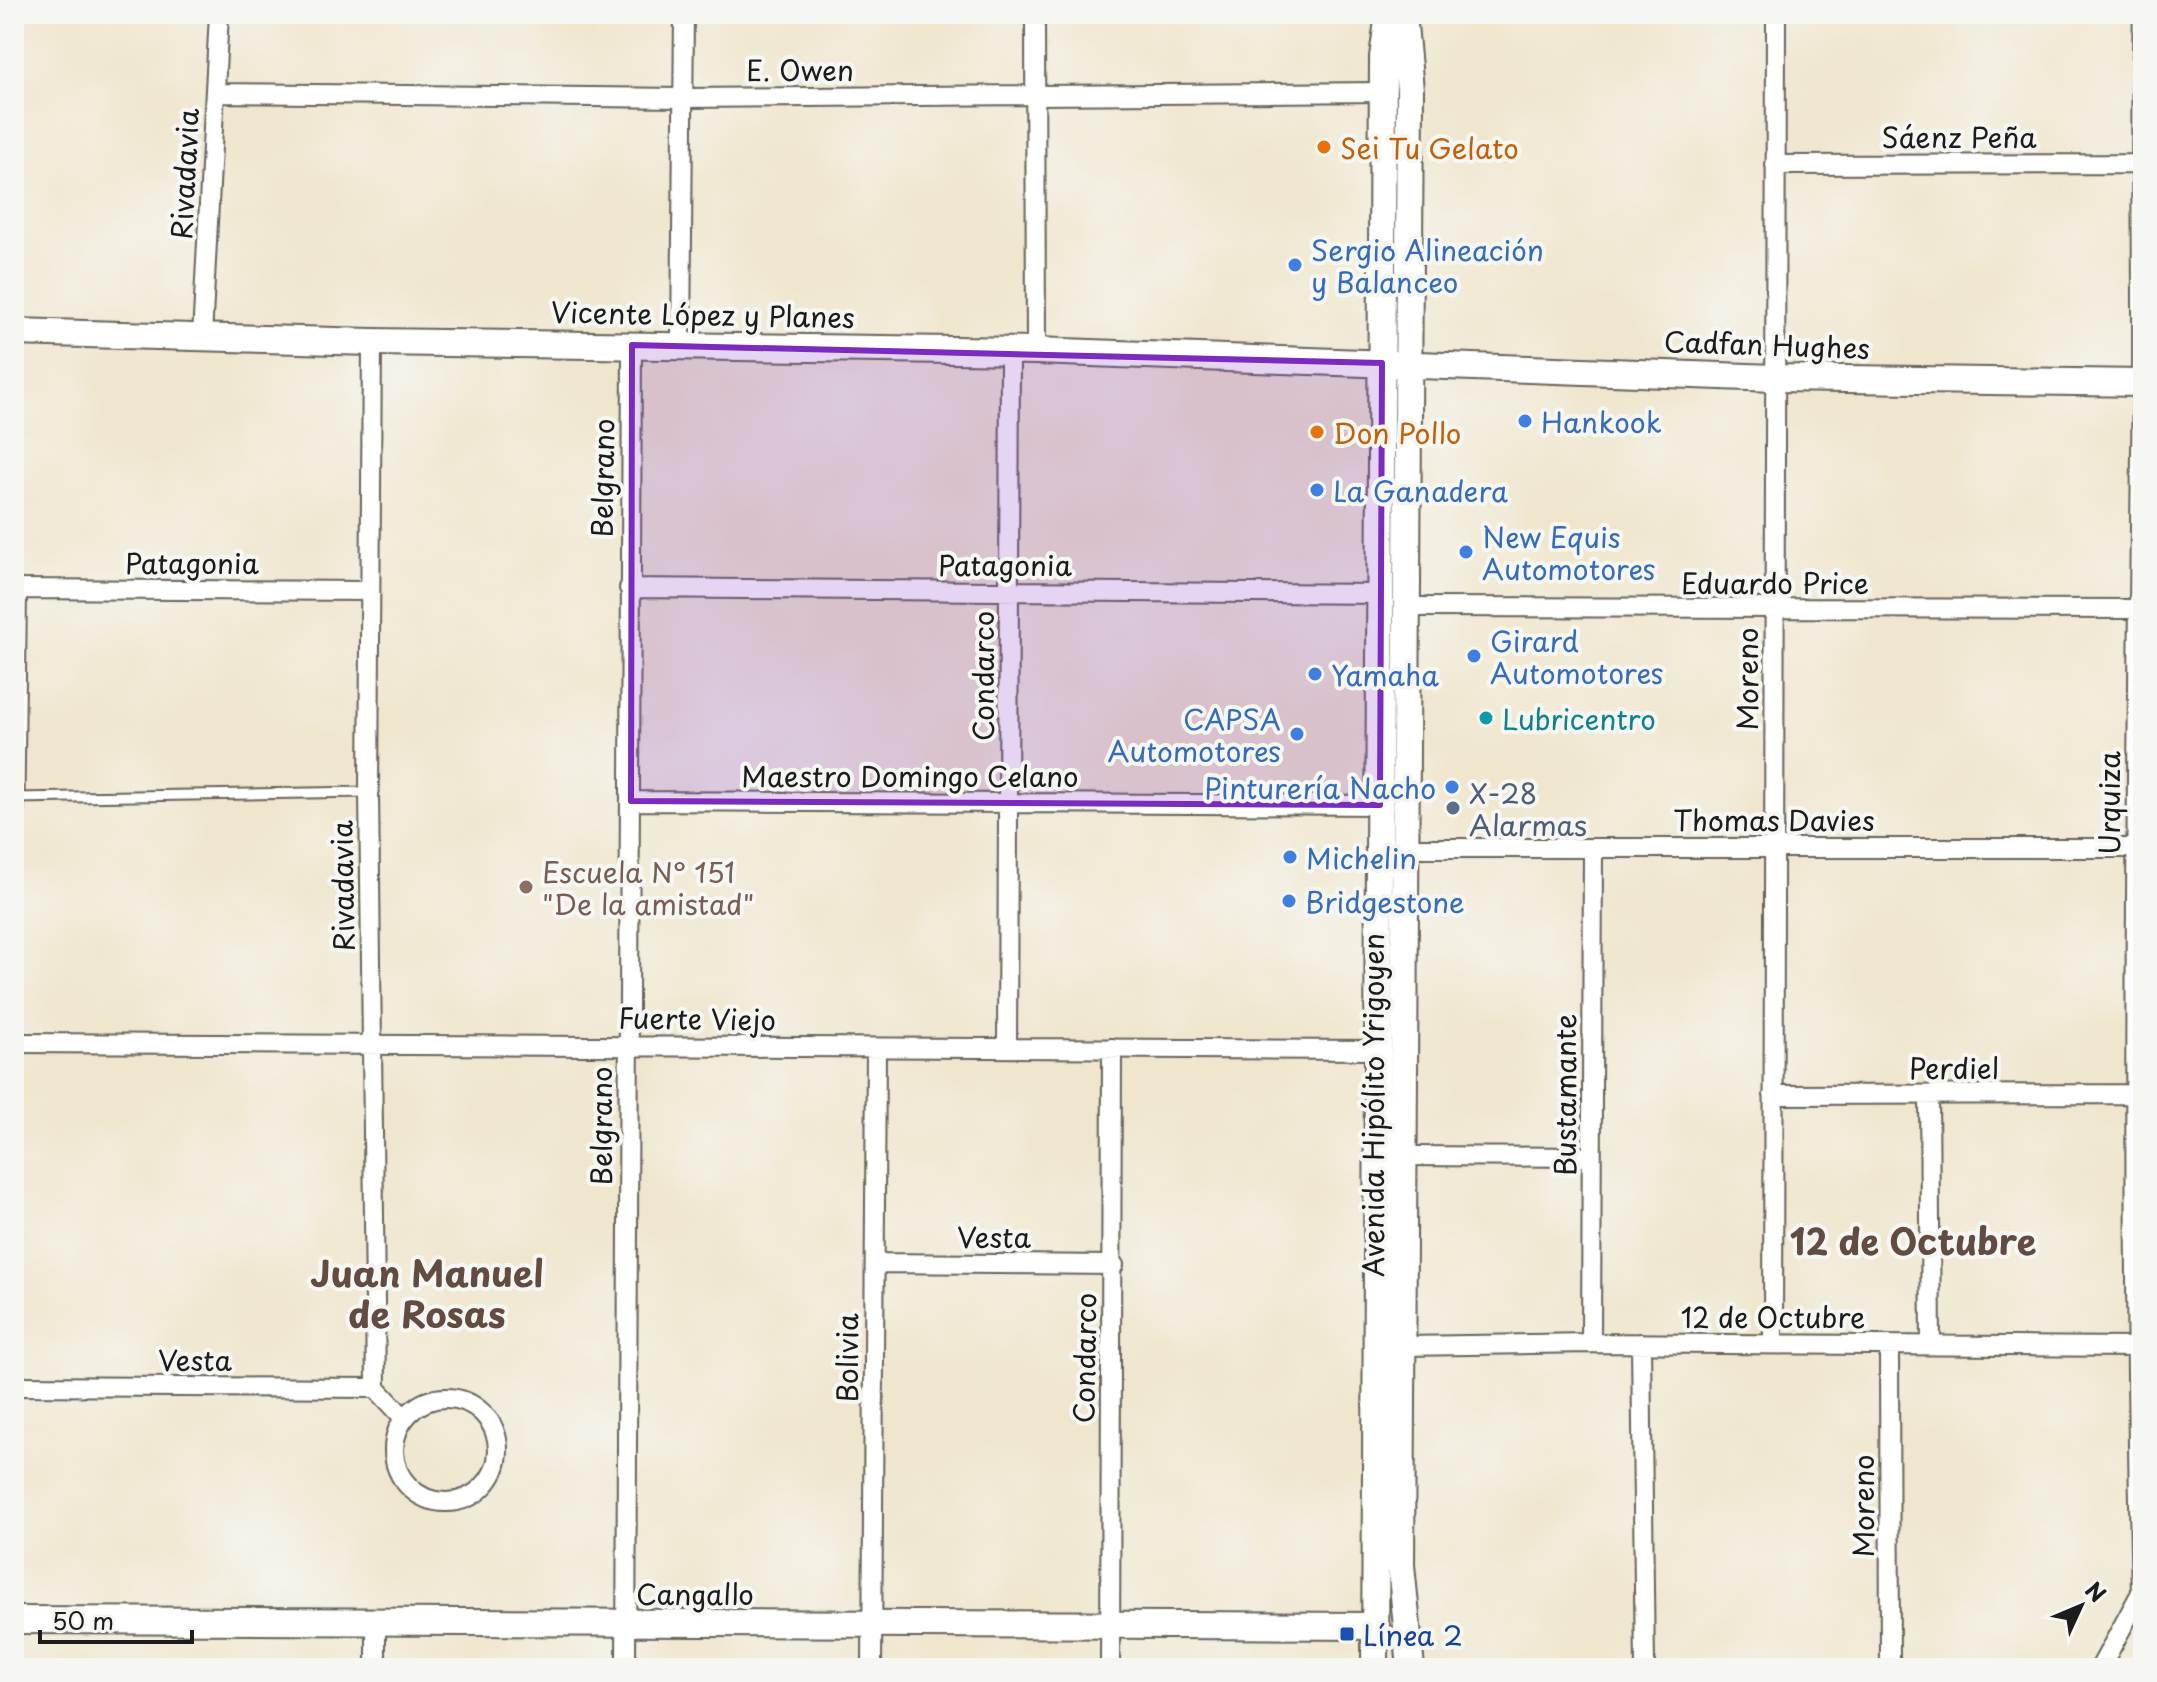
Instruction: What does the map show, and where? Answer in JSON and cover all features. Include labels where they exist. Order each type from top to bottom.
[{"type":"street","name":"Rivadavia","points":[[202,337],[219,14]]},
{"type":"street","points":[[681,345],[684,14]]},
{"type":"street","name":"Condarco","points":[[1007,1048],[1010,592],[1023,352],[1035,14]]},
{"type":"street","name":"Avenida Hipólito Yrigoyen","points":[[1389,14],[1384,92],[1393,363],[1407,607],[1401,1565],[1411,1668]]},
{"type":"street","name":"Avenida Hipólito Yrigoyen","points":[[1375,1668],[1381,594],[1410,90],[1403,14]]},
{"type":"street","name":"Moreno","points":[[1773,1344],[1776,14]]},
{"type":"street","name":"Urquiza","points":[[2142,1591],[2139,1167],[2135,1094],[2140,1029],[2143,14]]},
{"type":"street","name":"E. Owen","points":[[216,93],[683,98],[1384,92]]},
{"type":"street","name":"Sáenz Peña","points":[[1775,165],[2141,164]]},
{"type":"street","name":"Vicente López y Planes","points":[[14,332],[372,342],[1023,352],[1393,363]]},
{"type":"street","name":"Rivadavia","points":[[372,342],[369,792],[376,1388]]},
{"type":"street","name":"Belgrano","points":[[626,1668],[632,345]]},
{"type":"street","name":"Cadfan Hughes","points":[[1393,363],[1775,378],[2142,383]]},
{"type":"street","name":"Patagonia","points":[[629,588],[1381,594]]},
{"type":"street","points":[[14,845],[16,589]]},
{"type":"street","name":"Patagonia","points":[[16,589],[370,591]]},
{"type":"street","name":"Eduardo Price","points":[[1407,607],[1774,611],[2140,609]]},
{"type":"street","name":"Maestro Domingo Celano","points":[[631,801],[1380,805]]},
{"type":"street","name":"Thomas Davies","points":[[1405,848],[2139,848]]},
{"type":"street","name":"Bustamante","points":[[1591,1343],[1593,848]]},
{"type":"street","name":"Fuerte Viejo","points":[[14,1043],[1379,1050]]},
{"type":"street","name":"Condarco","points":[[1110,1668],[1114,1265],[1112,1048]]},
{"type":"street","name":"Bolivia","points":[[872,1668],[876,1049]]},
{"type":"street","name":"Perdiel","points":[[1773,1095],[2135,1094]]},
{"type":"street","points":[[1929,1095],[1931,1345]]},
{"type":"street","points":[[1404,1156],[1591,1157]]},
{"type":"street","name":"Vesta","points":[[875,1263],[1114,1265]]},
{"type":"street","points":[[1641,1343],[1645,1668]]},
{"type":"street","name":"12 de Octubre","points":[[1403,1346],[1641,1343],[2139,1347]]},
{"type":"street","name":"Moreno","points":[[1889,1345],[1890,1668]]},
{"type":"street","name":"Vesta","points":[[14,1386],[376,1388]]},
{"type":"street","points":[[376,1388],[404,1418]]},
{"type":"street","points":[[452,1398],[470,1404],[484,1415],[494,1430],[498,1447],[496,1465],[488,1481],[476,1493],[445,1502],[415,1492],[396,1465],[397,1433],[404,1418],[418,1406],[434,1399],[452,1398]]},
{"type":"street","points":[[1401,1565],[1376,1626],[1411,1668]]},
{"type":"street","points":[[2100,1668],[2142,1591]]},
{"type":"street","name":"Cangallo","points":[[14,1620],[376,1624],[1376,1626]]},
{"type":"street","points":[[376,1624],[376,1668]]},
{"type":"lane","points":[[15,798],[369,792]]},
{"type":"highlighted area","points":[[632,345],[1382,363],[1380,805],[631,801]]},
{"type":"place","name":"Sei Tu Gelato","points":[[1324,147]]},
{"type":"place","name":"Sergio Alineación y Balanceo","points":[[1295,265]]},
{"type":"place","name":"Hankook","points":[[1525,421]]},
{"type":"place","name":"Don Pollo","points":[[1317,432]]},
{"type":"place","name":"La Ganadera","points":[[1317,490]]},
{"type":"place","name":"New Equis Automotores","points":[[1466,552]]},
{"type":"place","name":"Girard Automotores","points":[[1474,656]]},
{"type":"place","name":"Yamaha","points":[[1315,674]]},
{"type":"place","name":"Lubricentro","points":[[1486,718]]},
{"type":"place","name":"CAPSA Automotores","points":[[1297,734]]},
{"type":"place","name":"Pinturería Nacho","points":[[1452,787]]},
{"type":"place","name":"X-28 Alarmas","points":[[1453,808]]},
{"type":"place","name":"Michelin","points":[[1290,857]]},
{"type":"place","name":"Escuela N° 151 \"De la amistad\"","points":[[526,887]]},
{"type":"place","name":"Bridgestone","points":[[1289,901]]},
{"type":"place","name":"Línea 2","points":[[1347,1634]]},
{"type":"district","name":"12 de Octubre","points":[[1913,1240]]},
{"type":"district","name":"Juan Manuel de Rosas","points":[[427,1292]]}]
